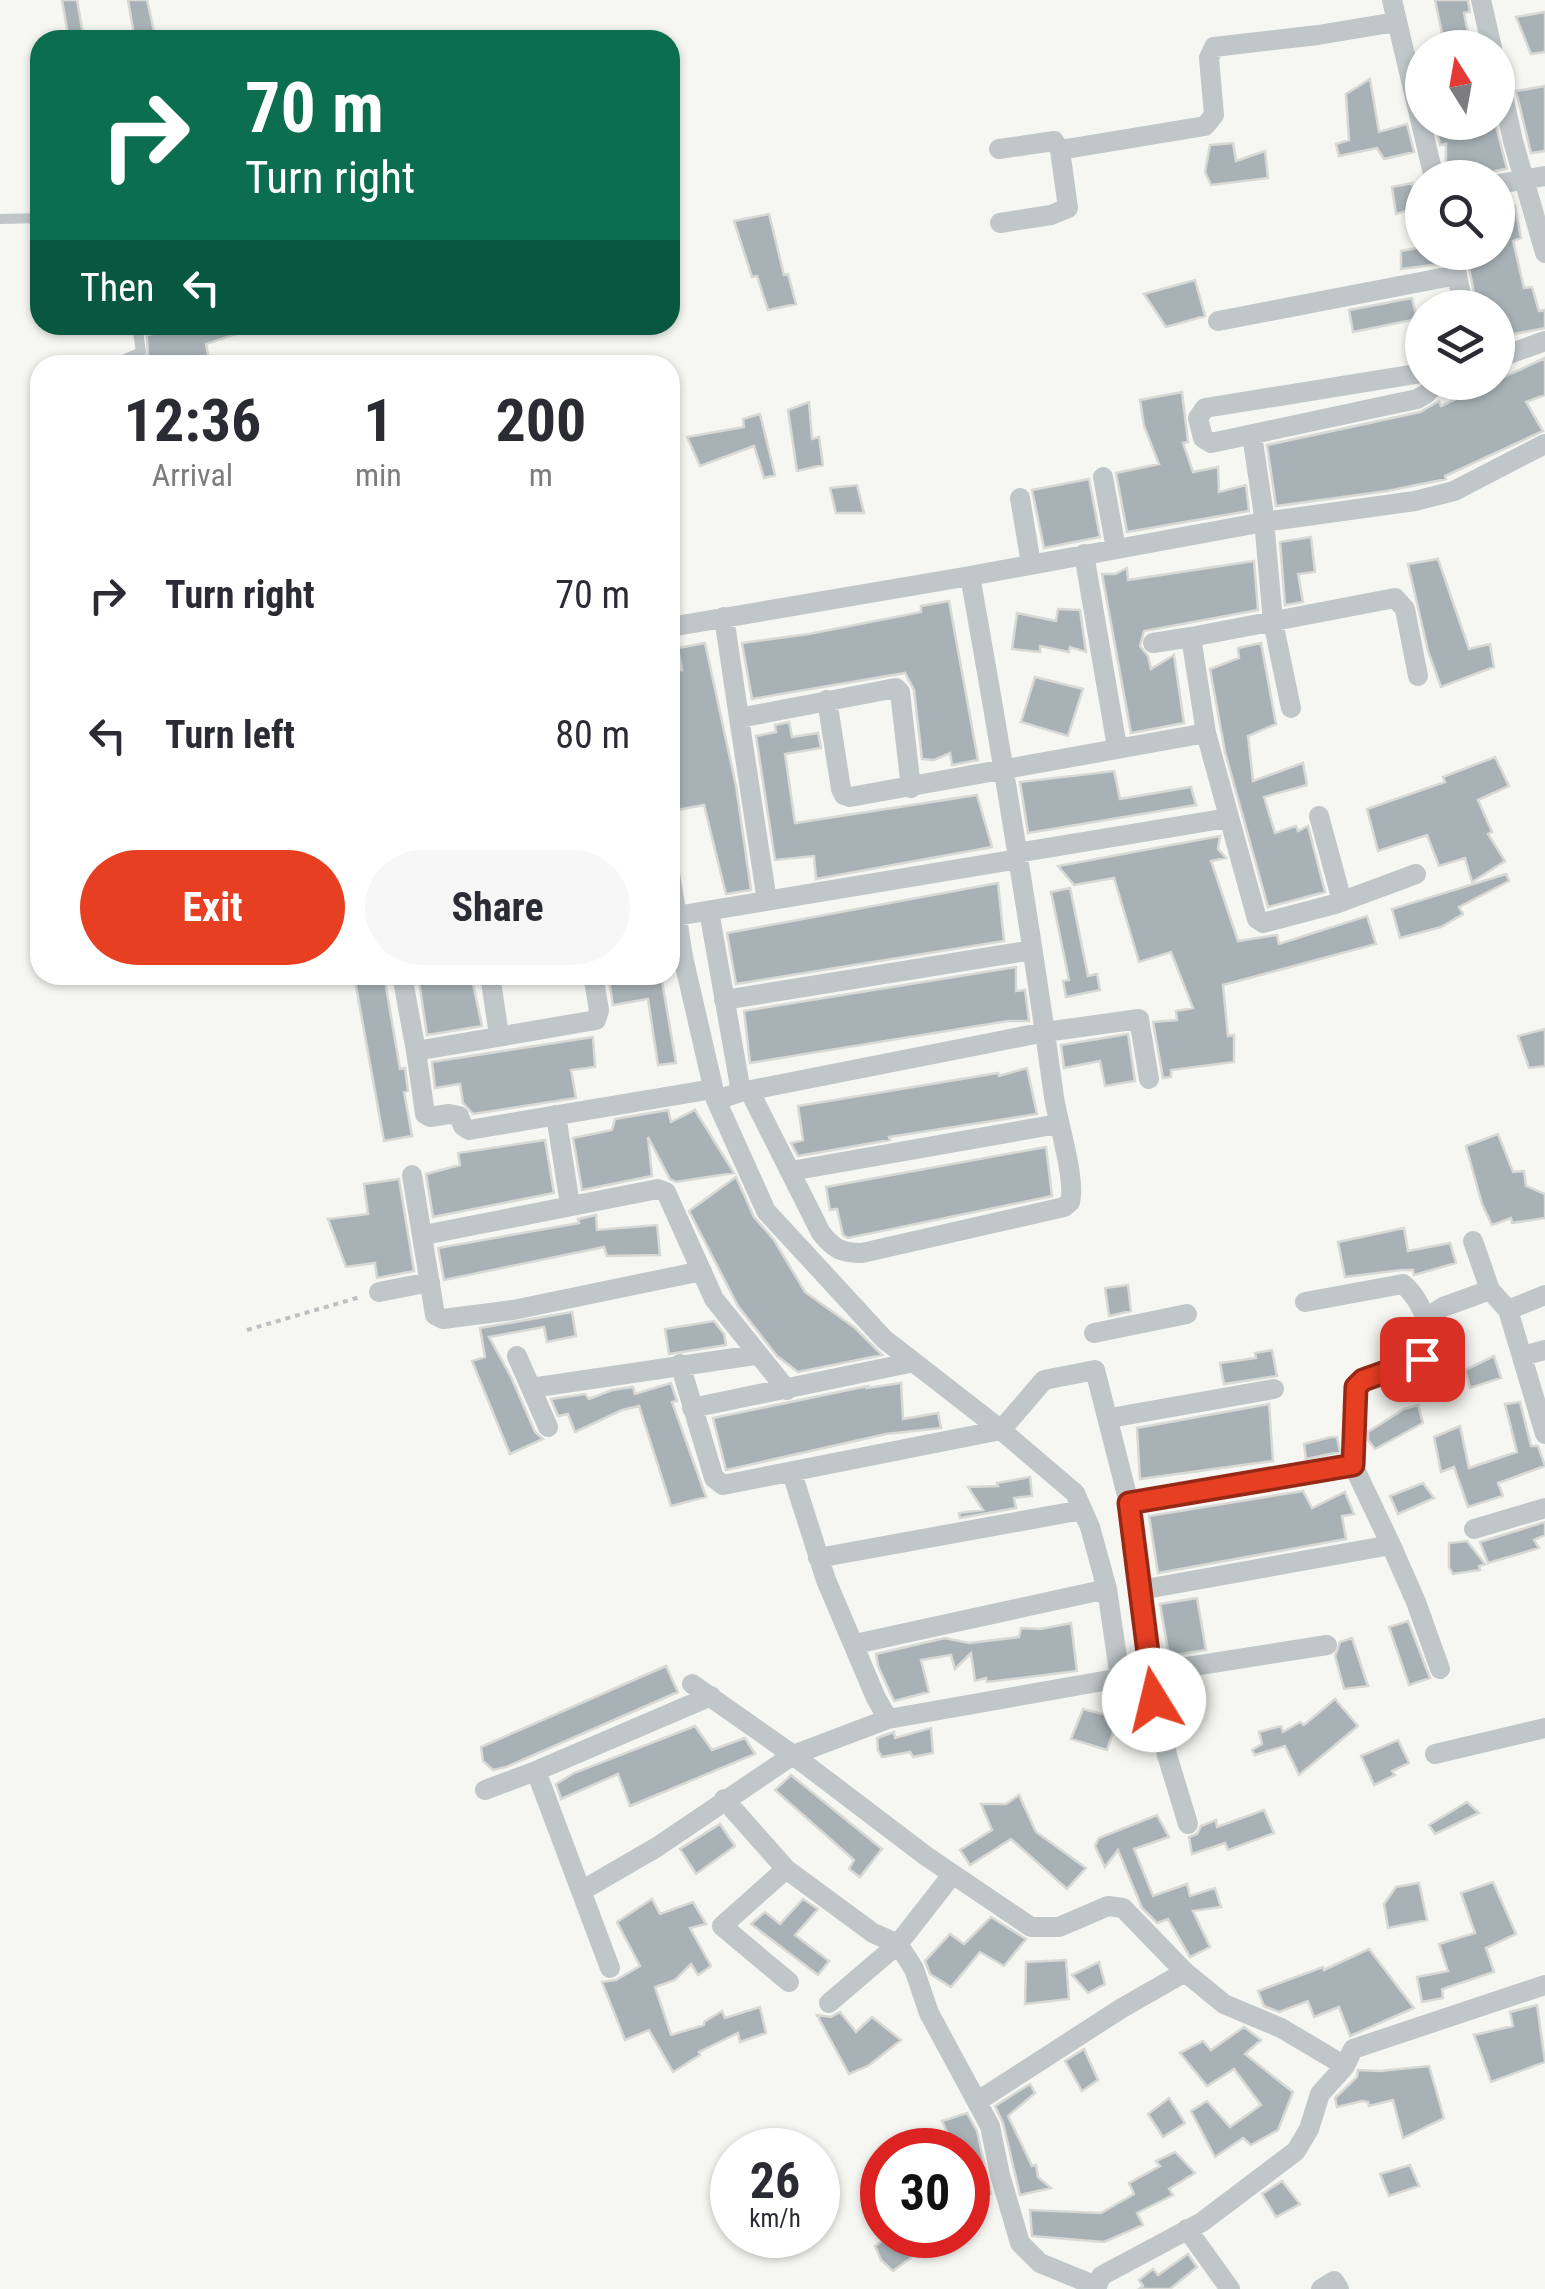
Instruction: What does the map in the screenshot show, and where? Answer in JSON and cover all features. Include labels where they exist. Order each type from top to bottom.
[{"type":"street","points":[[1392,0],[1430,160]]},
{"type":"street","points":[[1481,0],[1488,30]]},
{"type":"street","points":[[1060,150],[1206,126],[1214,115],[1209,79],[1210,51],[1214,47],[1318,36],[1396,22]]},
{"type":"street","points":[[1515,121],[1535,178],[1545,254]]},
{"type":"street","points":[[999,148],[1054,141],[1060,150],[1068,208],[1051,215],[1000,223]]},
{"type":"street","points":[[1456,270],[1460,290]]},
{"type":"street","points":[[1218,321],[1457,275]]},
{"type":"street","points":[[1515,352],[1545,341]]},
{"type":"street","points":[[1405,376],[1205,408],[1198,414],[1203,438],[1209,443],[1412,400]]},
{"type":"street","points":[[1252,435],[1272,622],[1291,708]]},
{"type":"street","points":[[680,624],[1438,495],[1545,444]]},
{"type":"street","points":[[1103,477],[1116,549]]},
{"type":"street","points":[[1020,498],[1031,564]]},
{"type":"street","points":[[1084,554],[1118,747]]},
{"type":"street","points":[[708,911],[745,1091],[821,1233],[833,1248],[862,1253],[1064,1207],[1070,1202],[1072,1191],[1058,1124],[1005,770],[970,576]]},
{"type":"street","points":[[1153,643],[1395,598],[1405,610],[1418,676]]},
{"type":"street","points":[[724,617],[768,901]]},
{"type":"street","points":[[1191,637],[1206,733],[1256,920],[1272,922],[1416,874]]},
{"type":"street","points":[[740,718],[890,688],[900,692],[911,788]]},
{"type":"street","points":[[827,700],[844,795],[850,798],[1206,733]]},
{"type":"street","points":[[1318,816],[1342,901]]},
{"type":"street","points":[[680,916],[1228,818]]},
{"type":"street","points":[[680,948],[714,1094],[766,1211],[884,1339],[1075,1493],[1090,1527],[1106,1590],[1120,1678]]},
{"type":"street","points":[[724,1000],[1032,950]]},
{"type":"street","points":[[404,985],[423,1106],[430,1118],[459,1116],[463,1126],[470,1130],[745,1091],[1046,1032],[1139,1019],[1149,1079]]},
{"type":"street","points":[[492,985],[499,1035]]},
{"type":"street","points":[[416,1052],[596,1020],[599,1010],[595,985]]},
{"type":"street","points":[[556,1115],[570,1206]]},
{"type":"street","points":[[791,1171],[1058,1124]]},
{"type":"street","points":[[412,1175],[435,1314],[443,1319],[512,1310],[702,1272]]},
{"type":"street","points":[[424,1235],[658,1189],[666,1192],[714,1298],[755,1355],[787,1390]]},
{"type":"street","points":[[1474,1241],[1490,1290],[1508,1310],[1545,1434]]},
{"type":"street","points":[[379,1292],[430,1282]]},
{"type":"street","points":[[1306,1302],[1403,1284],[1425,1319],[1431,1338],[1428,1353],[1422,1359],[1363,1380],[1356,1387],[1353,1465],[1416,1602],[1440,1670]]},
{"type":"street","points":[[1425,1319],[1443,1307],[1490,1290]]},
{"type":"street","points":[[1508,1310],[1545,1295]]},
{"type":"street","points":[[1188,1314],[1095,1327],[1095,1370],[1129,1503],[1149,1673],[1167,1755],[1188,1824]]},
{"type":"street","points":[[1522,1356],[1545,1350]]},
{"type":"street","points":[[531,1388],[755,1355]]},
{"type":"street","points":[[517,1356],[548,1428]]},
{"type":"street","points":[[692,1408],[914,1362]]},
{"type":"street","points":[[680,1364],[718,1484],[792,1473],[1001,1430],[1044,1380],[1095,1370]]},
{"type":"street","points":[[1110,1418],[1274,1389]]},
{"type":"street","points":[[1129,1503],[1353,1465]]},
{"type":"street","points":[[792,1473],[818,1558],[888,1719]]},
{"type":"street","points":[[1474,1528],[1545,1508]]},
{"type":"street","points":[[818,1558],[1082,1510]]},
{"type":"street","points":[[1140,1590],[1391,1545]]},
{"type":"street","points":[[855,1644],[1106,1590]]},
{"type":"street","points":[[583,1890],[657,1848],[793,1755],[888,1719],[1327,1645]]},
{"type":"street","points":[[692,1684],[1031,1927],[1059,1928],[1108,1906],[1123,1908],[1184,1972],[1224,2004],[1282,2028],[1345,2066]]},
{"type":"street","points":[[485,1790],[711,1696]]},
{"type":"street","points":[[1434,1754],[1545,1728]]},
{"type":"street","points":[[536,1771],[610,1968]]},
{"type":"street","points":[[724,1799],[786,1869],[874,1933],[898,1944],[914,1969],[929,2014],[990,2126],[1020,2243],[1040,2263],[1096,2288],[1101,2276],[1188,2230],[1296,2151],[1320,2094],[1345,2066],[1353,2049],[1545,1986]]},
{"type":"street","points":[[786,1869],[722,1926],[789,1982]]},
{"type":"street","points":[[830,2003],[898,1944],[952,1874]]},
{"type":"street","points":[[978,2101],[1184,1972]]},
{"type":"street","points":[[1188,2230],[1230,2289]]},
{"type":"street","points":[[1322,2289],[1334,2281],[1339,2289]]},
{"type":"lane","points":[[0,219],[30,218]]},
{"type":"path","points":[[247,1330],[379,1292]]},
{"type":"building","points":[[62,0],[77,0],[82,30],[67,30]]},
{"type":"building","points":[[128,0],[147,0],[154,30],[133,30]]},
{"type":"building","points":[[1435,0],[1468,0],[1470,12],[1464,13],[1467,30],[1441,30]]},
{"type":"building","points":[[1545,12],[1545,52],[1531,54],[1516,17]]},
{"type":"building","points":[[1370,79],[1379,132],[1405,125],[1405,140],[1411,140],[1414,152],[1384,159],[1377,148],[1339,156],[1336,144],[1349,140],[1346,94]]},
{"type":"building","points":[[1545,86],[1545,151],[1531,153],[1516,91]]},
{"type":"building","points":[[1439,140],[1500,140],[1505,160],[1446,160],[1446,144],[1440,145]]},
{"type":"building","points":[[1233,143],[1236,161],[1265,151],[1268,178],[1211,185],[1205,172],[1210,145]]},
{"type":"building","points":[[1405,184],[1405,211],[1396,214],[1392,187]]},
{"type":"building","points":[[1515,206],[1521,238],[1515,240]]},
{"type":"building","points":[[769,214],[784,275],[788,274],[796,304],[768,310],[757,276],[752,277],[734,221]]},
{"type":"building","points":[[1405,250],[1405,268],[1401,269],[1401,251]]},
{"type":"building","points":[[1515,250],[1524,288],[1532,287],[1539,311],[1545,310],[1545,328],[1515,334],[1515,290],[1473,290],[1469,270],[1515,270]]},
{"type":"building","points":[[1195,280],[1205,316],[1166,327],[1144,294]]},
{"type":"building","points":[[1405,299],[1405,321],[1353,332],[1349,310]]},
{"type":"building","points":[[147,335],[233,335],[206,344],[208,355],[148,355]]},
{"type":"building","points":[[1545,358],[1545,395],[1526,402],[1543,431],[1445,476],[1446,479],[1276,506],[1267,445],[1420,412],[1439,401],[1441,406],[1454,400],[1515,400],[1515,372]]},
{"type":"building","points":[[1182,392],[1188,442],[1183,443],[1193,472],[1218,467],[1219,492],[1246,485],[1249,511],[1127,532],[1116,473],[1159,464],[1144,426],[1140,400]]},
{"type":"building","points":[[809,402],[812,439],[819,437],[823,465],[797,471],[788,410]]},
{"type":"building","points":[[760,414],[775,475],[764,478],[754,446],[700,466],[687,437],[744,427],[743,419]]},
{"type":"building","points":[[1089,479],[1100,537],[1044,548],[1032,490]]},
{"type":"building","points":[[857,485],[864,513],[836,513],[830,488]]},
{"type":"building","points":[[1311,537],[1315,572],[1298,574],[1303,602],[1285,605],[1280,542]]},
{"type":"building","points":[[1438,559],[1469,649],[1490,644],[1494,667],[1441,687],[1428,651],[1408,564]]},
{"type":"building","points":[[1254,561],[1258,610],[1144,631],[1140,646],[1151,669],[1174,655],[1184,723],[1131,733],[1102,574],[1115,574],[1127,568],[1128,580]]},
{"type":"building","points":[[949,601],[978,760],[952,765],[950,753],[934,760],[922,759],[914,690],[905,673],[752,699],[742,643],[921,612],[921,606]]},
{"type":"building","points":[[1058,609],[1080,610],[1086,652],[1070,647],[1069,652],[1040,646],[1040,652],[1012,649],[1017,613],[1056,621]]},
{"type":"building","points":[[705,643],[736,786],[751,890],[726,894],[704,805],[680,809],[680,648]]},
{"type":"building","points":[[1261,643],[1276,724],[1248,736],[1253,781],[1303,763],[1307,785],[1264,797],[1275,833],[1308,826],[1325,892],[1268,907],[1225,752],[1210,669],[1239,658],[1238,648]]},
{"type":"building","points":[[1035,677],[1083,689],[1068,736],[1021,722]]},
{"type":"building","points":[[789,722],[792,737],[818,733],[821,748],[785,754],[795,823],[977,795],[992,847],[816,879],[814,856],[775,860],[756,736],[776,732],[775,725]]},
{"type":"building","points":[[1495,757],[1509,786],[1478,800],[1492,832],[1488,834],[1505,861],[1472,882],[1465,858],[1439,866],[1427,835],[1378,851],[1367,809],[1445,782],[1443,777]]},
{"type":"building","points":[[1114,771],[1120,799],[1191,787],[1196,805],[1028,833],[1020,782]]},
{"type":"building","points":[[1220,836],[1218,849],[1226,858],[1211,861],[1238,941],[1277,935],[1279,944],[1367,916],[1376,944],[1223,985],[1228,1036],[1234,1035],[1234,1062],[1171,1070],[1171,1077],[1163,1078],[1153,1022],[1177,1020],[1176,1011],[1193,1008],[1171,952],[1139,962],[1114,878],[1074,885],[1058,866]]},
{"type":"building","points":[[1506,874],[1509,881],[1459,907],[1463,914],[1441,927],[1400,938],[1392,909]]},
{"type":"building","points":[[998,883],[1004,941],[736,984],[727,933]]},
{"type":"building","points":[[1070,888],[1088,976],[1097,974],[1100,990],[1066,997],[1063,981],[1069,980],[1051,892]]},
{"type":"building","points":[[1016,967],[1016,991],[1025,990],[1029,1021],[1008,1021],[750,1063],[744,1011]]},
{"type":"building","points":[[356,985],[386,985],[400,1069],[405,1068],[408,1091],[404,1092],[412,1136],[384,1141]]},
{"type":"building","points":[[420,985],[473,985],[482,1026],[427,1035]]},
{"type":"building","points":[[610,985],[663,985],[676,1063],[658,1065],[648,999],[613,1005]]},
{"type":"building","points":[[1545,1029],[1545,1066],[1529,1068],[1518,1036]]},
{"type":"building","points":[[1128,1034],[1135,1081],[1105,1086],[1100,1061],[1064,1068],[1061,1045]]},
{"type":"building","points":[[593,1037],[595,1067],[571,1070],[576,1098],[473,1114],[463,1103],[460,1084],[435,1088],[432,1062]]},
{"type":"building","points":[[1027,1068],[1037,1114],[798,1156],[791,1143],[803,1140],[798,1106],[998,1073],[999,1076]]},
{"type":"building","points":[[668,1110],[671,1122],[695,1110],[734,1173],[676,1182],[670,1179],[648,1137],[652,1176],[582,1190],[573,1138],[612,1130],[615,1119]]},
{"type":"building","points":[[1498,1134],[1513,1172],[1524,1171],[1526,1186],[1545,1194],[1545,1218],[1512,1223],[1511,1218],[1492,1225],[1466,1146]]},
{"type":"building","points":[[545,1140],[554,1193],[433,1217],[426,1174],[460,1165],[458,1153]]},
{"type":"building","points":[[1046,1147],[1052,1196],[848,1238],[843,1235],[837,1209],[830,1210],[826,1187]]},
{"type":"building","points":[[736,1177],[754,1217],[774,1240],[805,1292],[855,1328],[882,1355],[798,1372],[777,1356],[738,1306],[689,1211]]},
{"type":"building","points":[[399,1179],[414,1271],[377,1278],[375,1263],[346,1267],[328,1219],[368,1214],[364,1184]]},
{"type":"building","points":[[596,1215],[597,1230],[657,1225],[660,1255],[607,1256],[604,1247],[444,1280],[438,1248],[579,1223],[578,1219]]},
{"type":"building","points":[[1404,1228],[1408,1251],[1450,1243],[1456,1263],[1414,1275],[1413,1270],[1401,1270],[1345,1277],[1338,1242]]},
{"type":"building","points":[[1128,1285],[1131,1311],[1109,1316],[1105,1288]]},
{"type":"building","points":[[572,1312],[576,1336],[547,1342],[544,1327],[489,1337],[535,1432],[543,1439],[510,1454],[472,1361],[485,1357],[480,1328]]},
{"type":"building","points":[[714,1321],[724,1334],[726,1345],[669,1354],[665,1329]]},
{"type":"building","points":[[1414,1327],[1413,1348],[1386,1357],[1382,1332]]},
{"type":"building","points":[[1272,1350],[1277,1376],[1224,1384],[1220,1363],[1256,1358],[1255,1353]]},
{"type":"building","points":[[1494,1356],[1501,1378],[1470,1388],[1465,1370]]},
{"type":"building","points":[[671,1383],[677,1401],[672,1402],[706,1497],[671,1506],[639,1406],[575,1432],[568,1414],[558,1416],[551,1399],[585,1394],[589,1399],[633,1387],[635,1394]]},
{"type":"building","points":[[901,1383],[903,1419],[938,1413],[941,1428],[886,1434],[726,1470],[713,1418],[868,1386]]},
{"type":"building","points":[[1520,1402],[1531,1446],[1538,1446],[1545,1466],[1498,1483],[1503,1496],[1468,1507],[1454,1467],[1441,1472],[1434,1437],[1460,1426],[1469,1468],[1517,1452],[1505,1404]]},
{"type":"building","points":[[1269,1404],[1273,1461],[1140,1479],[1137,1428]]},
{"type":"building","points":[[1418,1405],[1423,1423],[1375,1449],[1368,1440],[1368,1432],[1404,1409]]},
{"type":"building","points":[[1337,1437],[1340,1452],[1306,1459],[1304,1444]]},
{"type":"building","points":[[1030,1477],[1032,1496],[1014,1498],[1016,1508],[960,1518],[959,1513],[983,1510],[968,1487],[998,1486],[997,1483]]},
{"type":"building","points":[[1423,1483],[1434,1498],[1398,1514],[1390,1496]]},
{"type":"building","points":[[1303,1491],[1312,1508],[1345,1492],[1354,1514],[1342,1516],[1346,1539],[1158,1573],[1149,1516]]},
{"type":"building","points":[[1545,1522],[1545,1535],[1534,1540],[1539,1548],[1488,1563],[1480,1542]]},
{"type":"building","points":[[1467,1541],[1485,1564],[1479,1566],[1480,1570],[1453,1574],[1449,1567],[1449,1543]]},
{"type":"building","points":[[1197,1598],[1206,1650],[1169,1656],[1160,1604]]},
{"type":"building","points":[[1408,1621],[1430,1678],[1409,1685],[1389,1627]]},
{"type":"building","points":[[1071,1623],[1077,1671],[975,1681],[971,1653],[955,1669],[951,1655],[921,1660],[929,1692],[894,1701],[878,1666],[876,1654],[945,1638],[969,1643],[1019,1637],[1021,1628]]},
{"type":"building","points":[[1352,1638],[1368,1686],[1344,1689],[1335,1656],[1340,1642]]},
{"type":"building","points":[[666,1666],[678,1692],[506,1767],[493,1770],[483,1761],[481,1747]]},
{"type":"building","points":[[1335,1699],[1358,1726],[1299,1775],[1285,1746],[1255,1755],[1252,1750],[1262,1744],[1259,1732],[1281,1726],[1283,1732],[1300,1722],[1304,1725]]},
{"type":"building","points":[[1083,1709],[1118,1718],[1107,1750],[1071,1739]]},
{"type":"building","points":[[695,1726],[712,1750],[745,1738],[755,1754],[630,1806],[618,1774],[561,1799],[556,1784],[574,1773]]},
{"type":"building","points":[[931,1728],[933,1753],[882,1757],[878,1750],[877,1738],[894,1732],[895,1738]]},
{"type":"building","points":[[1398,1740],[1409,1763],[1374,1785],[1361,1756]]},
{"type":"building","points":[[791,1775],[882,1849],[860,1877],[849,1869],[854,1860],[775,1790]]},
{"type":"building","points":[[1019,1795],[1036,1832],[1086,1868],[1067,1889],[1011,1839],[970,1865],[960,1850],[992,1830],[981,1804],[1006,1804]]},
{"type":"building","points":[[1467,1802],[1479,1813],[1435,1834],[1429,1825]]},
{"type":"building","points":[[1264,1810],[1274,1833],[1228,1850],[1225,1843],[1192,1854],[1189,1837],[1197,1834],[1201,1826],[1216,1820],[1217,1827]]},
{"type":"building","points":[[1157,1815],[1169,1837],[1134,1849],[1153,1896],[1187,1884],[1190,1896],[1215,1888],[1221,1907],[1193,1911],[1210,1947],[1190,1957],[1168,1919],[1157,1923],[1142,1908],[1118,1850],[1105,1867],[1095,1846],[1099,1838]]},
{"type":"building","points":[[720,1824],[735,1846],[696,1874],[680,1849]]},
{"type":"building","points":[[1493,1882],[1516,1934],[1486,1948],[1494,1972],[1442,1989],[1443,1998],[1422,2002],[1417,1977],[1448,1971],[1439,1944],[1475,1933],[1461,1893]]},
{"type":"building","points":[[1419,1883],[1427,1920],[1388,1928],[1384,1904],[1396,1887]]},
{"type":"building","points":[[652,1899],[660,1914],[693,1902],[706,1924],[690,1928],[711,1966],[698,1975],[691,1964],[675,1980],[655,1987],[671,2035],[704,2025],[722,2011],[725,2018],[760,2007],[766,2033],[740,2042],[738,2033],[699,2052],[673,2072],[649,2030],[625,2040],[602,1982],[616,1980],[640,1966],[617,1922]]},
{"type":"building","points":[[803,1899],[818,1909],[795,1935],[829,1961],[818,1975],[751,1924],[765,1912],[780,1924]]},
{"type":"building","points":[[991,1917],[1026,1939],[1004,1966],[980,1952],[951,1987],[930,1974],[925,1961],[950,1934],[964,1944]]},
{"type":"building","points":[[1369,1949],[1414,2008],[1350,2036],[1339,2007],[1314,2017],[1308,2001],[1279,2012],[1264,2006],[1258,1991],[1323,1967],[1324,1970]]},
{"type":"building","points":[[1066,1960],[1069,1999],[1025,2004],[1026,1962]]},
{"type":"building","points":[[1099,1962],[1105,1984],[1088,1993],[1072,1975]]},
{"type":"building","points":[[1537,2005],[1545,2062],[1491,2082],[1474,2035],[1513,2026],[1510,2012]]},
{"type":"building","points":[[840,2012],[856,2032],[872,2017],[901,2040],[868,2066],[849,2074],[817,2015],[831,2017]]},
{"type":"building","points":[[1244,2027],[1261,2040],[1245,2054],[1293,2092],[1278,2130],[1251,2145],[1243,2138],[1215,2157],[1191,2111],[1207,2101],[1230,2127],[1261,2105],[1234,2069],[1207,2086],[1180,2053],[1203,2041],[1211,2050]]},
{"type":"building","points":[[1084,2049],[1098,2080],[1082,2091],[1065,2061]]},
{"type":"building","points":[[1429,2066],[1444,2118],[1403,2138],[1393,2100],[1337,2107],[1335,2098],[1357,2077],[1358,2070]]},
{"type":"building","points":[[1030,2084],[1035,2093],[1008,2116],[1032,2166],[1036,2165],[1038,2177],[1051,2188],[1020,2195],[1003,2123],[995,2106]]},
{"type":"building","points":[[1169,2098],[1185,2123],[1163,2137],[1148,2114]]},
{"type":"building","points":[[967,2113],[975,2128],[945,2128],[942,2121]]},
{"type":"building","points":[[1175,2152],[1195,2173],[1169,2189],[1173,2195],[1137,2213],[1143,2225],[1104,2242],[1032,2236],[1030,2210],[1101,2213],[1134,2194],[1129,2183],[1160,2166],[1156,2161]]},
{"type":"building","points":[[1410,2165],[1419,2186],[1389,2196],[1380,2174]]},
{"type":"building","points":[[1282,2181],[1300,2204],[1276,2217],[1262,2194]]},
{"type":"building","points":[[1188,2254],[1197,2267],[1170,2289],[1139,2289],[1143,2286],[1139,2280],[1153,2269],[1158,2275]]},
{"type":"building","points":[[880,2258],[911,2258],[893,2271]]},
{"type":"route","points":[[1154,1700],[1129,1503],[1353,1465],[1356,1387],[1363,1380],[1422,1359]]}]
